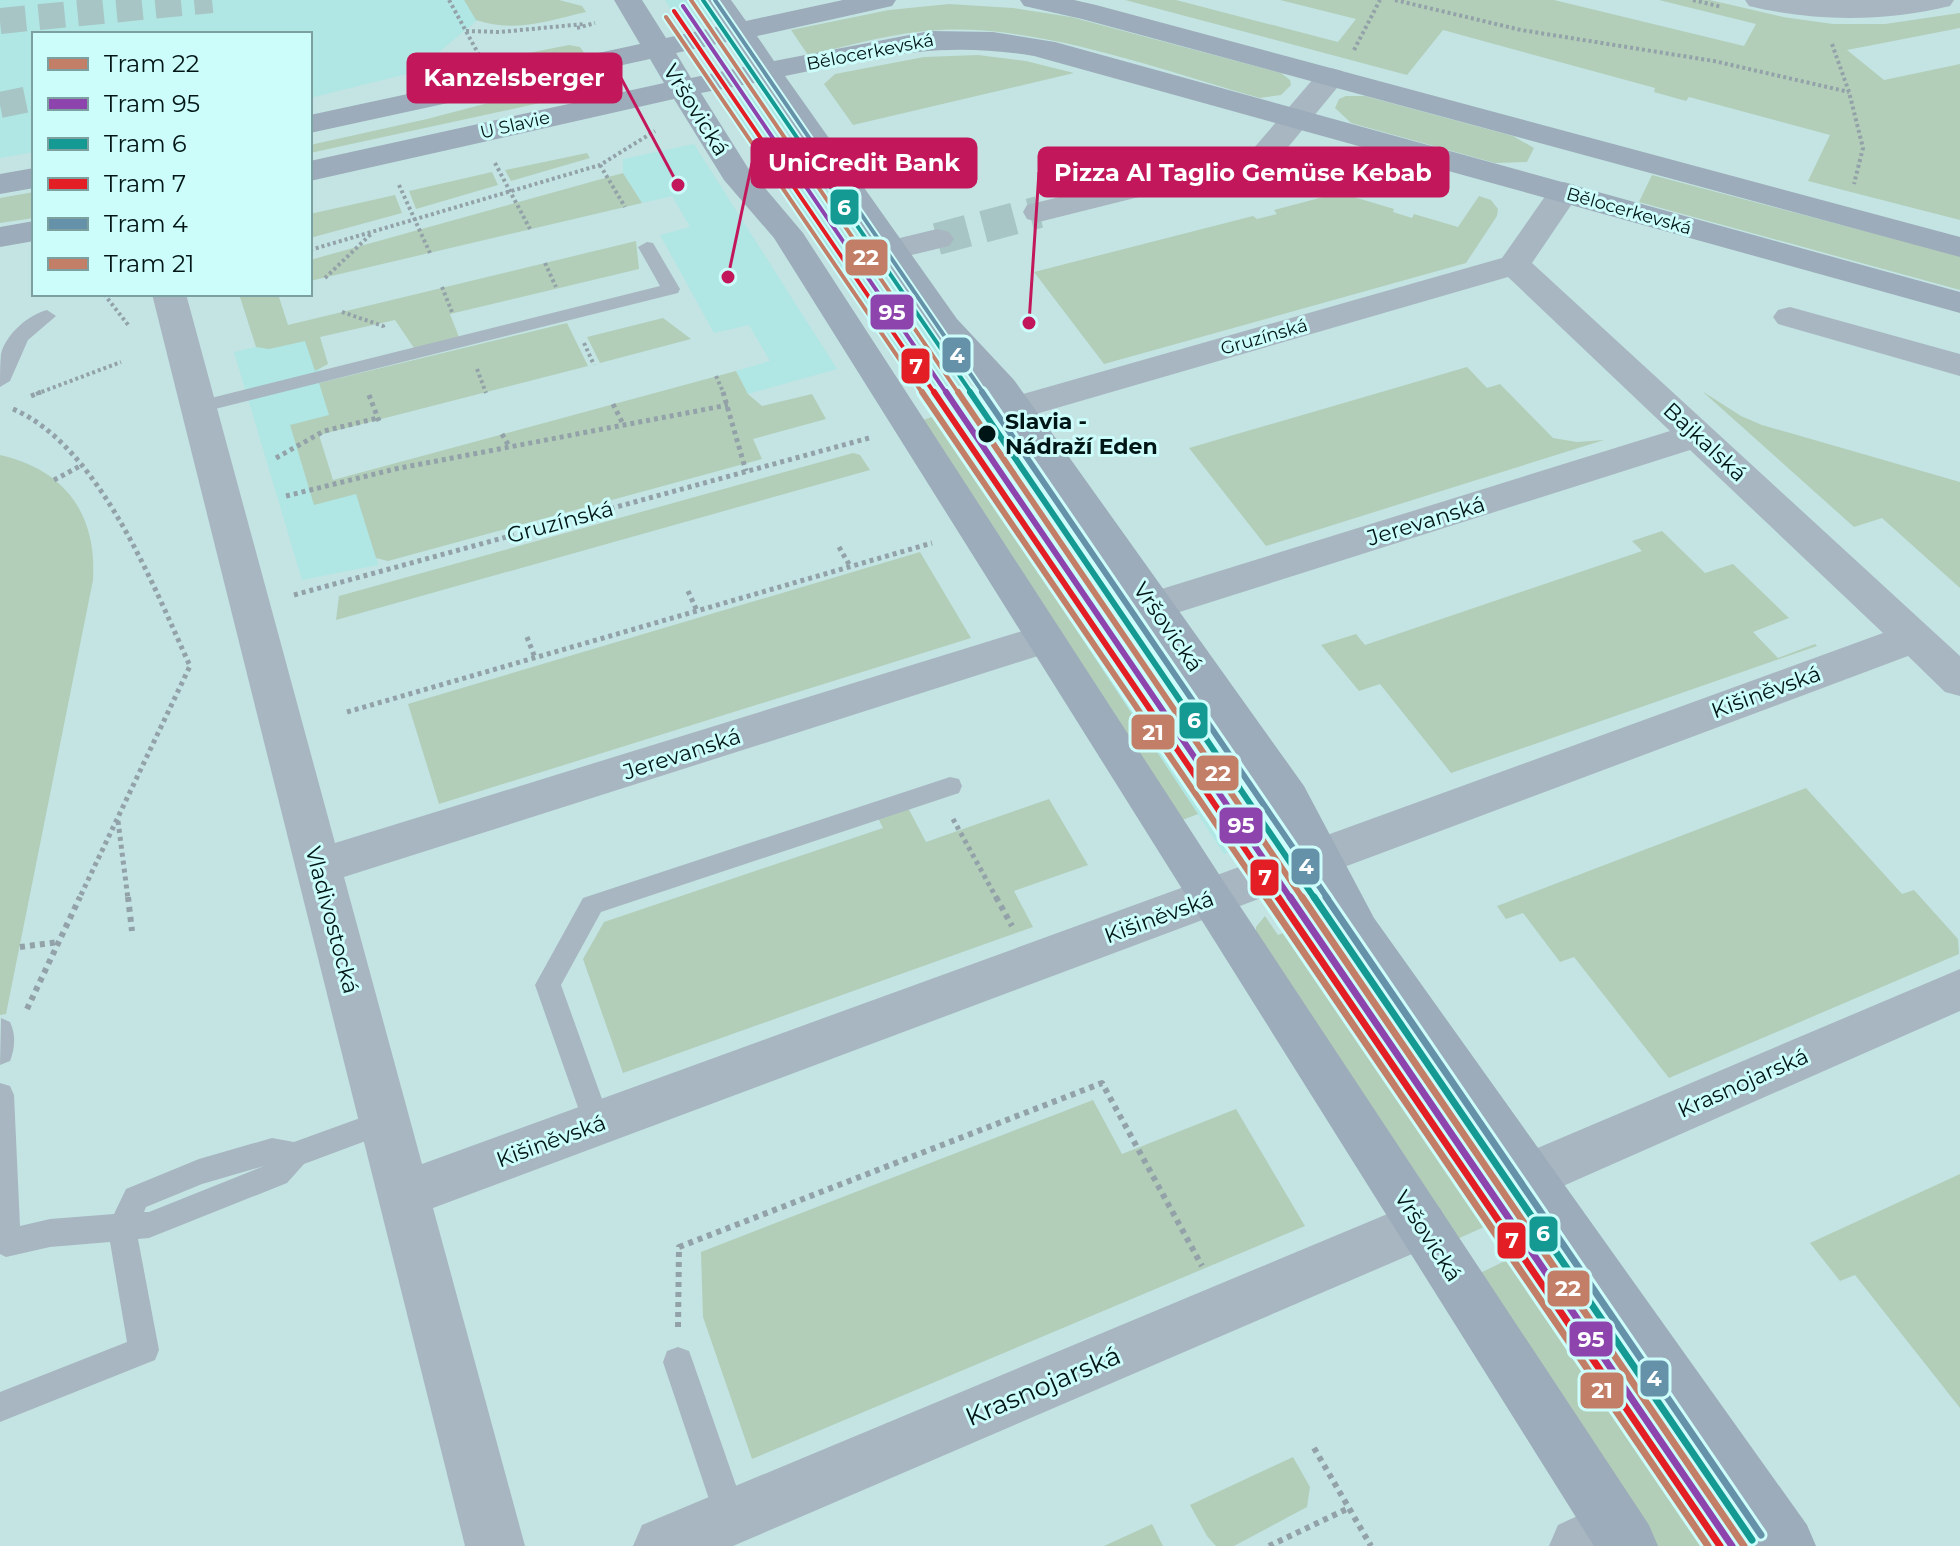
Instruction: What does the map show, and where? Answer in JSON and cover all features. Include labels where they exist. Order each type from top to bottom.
[{"type":"main road","name":"Vršovická","points":[[628,0],[735,173],[787,233],[1421,1225],[1608,1540]]},
{"type":"main road","name":"Vršovická","points":[[717,0],[945,327],[1015,408],[1294,807],[1357,932],[1786,1546]]},
{"type":"main road","points":[[738,30],[882,0]]},
{"type":"main road","points":[[1034,0],[1340,67],[1960,247]]},
{"type":"main road","name":"U Slavie","points":[[312,124],[738,30]]},
{"type":"main road","name":"Bělocerkevská","points":[[767,72],[908,42],[947,38],[1008,40],[1960,303]]},
{"type":"main road","name":"U Slavie","points":[[312,171],[767,72]]},
{"type":"main road","points":[[0,184],[32,178]]},
{"type":"main road","points":[[0,237],[32,231]]},
{"type":"street","points":[[1759,0],[1876,10],[1940,0]]},
{"type":"street","points":[[1039,212],[1264,156],[1340,67]]},
{"type":"street","points":[[1514,265],[1564,192]]},
{"type":"street","points":[[891,250],[937,239]]},
{"type":"street","name":"Gruzínská","points":[[1015,408],[1514,265]]},
{"type":"street","name":"Bajkalská","points":[[1514,265],[1960,681]]},
{"type":"street","name":"Vladivostocká","points":[[170,296],[495,1546]]},
{"type":"street","points":[[1790,317],[1960,365]]},
{"type":"street","name":"Jerevanská","points":[[1153,606],[1699,435]]},
{"type":"street","name":"Kišiněvská","points":[[403,1195],[1914,638]]},
{"type":"street","name":"Jerevanská","points":[[318,867],[1045,639]]},
{"type":"street","name":"Krasnojarská","points":[[1527,1177],[1960,989]]},
{"type":"street","name":"Krasnojarská","points":[[663,1546],[1421,1225]]},
{"type":"lane","points":[[199,407],[671,289],[647,247]]},
{"type":"lane","points":[[0,381],[16,339],[23,330],[47,316]]},
{"type":"lane","points":[[597,1124],[548,985],[592,905],[950,786]]},
{"type":"lane","points":[[0,1053],[12,1024]]},
{"type":"lane","points":[[0,1095],[3,1243],[50,1233],[149,1225],[277,1174],[294,1155],[385,1121]]},
{"type":"lane","points":[[0,1407],[144,1350],[122,1229]]},
{"type":"lane","points":[[678,1362],[731,1517]]},
{"type":"path","points":[[449,0],[480,58]]},
{"type":"path","points":[[1340,67],[1380,0]]},
{"type":"path","points":[[1395,0],[1521,30],[1714,61],[1849,92]]},
{"type":"path","points":[[1816,4],[1849,92],[1863,148],[1847,215]]},
{"type":"path","points":[[466,31],[500,32],[606,21]]},
{"type":"path","points":[[312,249],[600,165],[663,127]]},
{"type":"path","points":[[493,160],[530,229]]},
{"type":"path","points":[[600,165],[625,207]]},
{"type":"path","points":[[397,182],[430,253]]},
{"type":"path","points":[[325,278],[373,232]]},
{"type":"path","points":[[106,296],[129,326]]},
{"type":"path","points":[[27,398],[121,362]]},
{"type":"path","points":[[716,376],[728,405],[746,471]]},
{"type":"path","points":[[0,408],[14,403]]},
{"type":"path","points":[[613,404],[623,424]]},
{"type":"path","points":[[286,496],[395,469],[728,405]]},
{"type":"path","points":[[8,408],[24,413],[82,465],[116,511],[190,666],[60,942],[12,1024]]},
{"type":"path","points":[[276,458],[319,430],[351,421],[378,418]]},
{"type":"path","points":[[502,434],[509,446]]},
{"type":"path","name":"Gruzínská","points":[[251,607],[869,438]]},
{"type":"path","points":[[392,463],[395,469]]},
{"type":"path","points":[[54,480],[82,465]]},
{"type":"path","points":[[347,712],[932,543]]},
{"type":"path","points":[[839,547],[851,567]]},
{"type":"path","points":[[688,591],[697,611]]},
{"type":"path","points":[[527,637],[535,658]]},
{"type":"path","points":[[118,817],[132,931]]},
{"type":"path","points":[[960,830],[1018,938]]},
{"type":"path","points":[[20,947],[60,942]]},
{"type":"path","points":[[678,1362],[679,1247],[1102,1083],[1225,1309]]},
{"type":"path","points":[[1314,1448],[1371,1546]]},
{"type":"path","points":[[1269,1546],[1349,1508]]},
{"type":"shaded area","points":[[0,0],[487,0],[492,8],[415,72],[312,98],[312,32],[32,32],[32,152],[0,158]]},
{"type":"shaded area","points":[[665,0],[700,0],[714,21],[686,28]]},
{"type":"shaded area","points":[[758,92],[766,94],[940,348],[984,420],[1171,691],[1187,704],[1277,835],[1224,854],[726,99]]},
{"type":"shaded area","points":[[694,144],[837,369],[748,394],[736,371],[770,361],[749,325],[714,333],[660,235],[690,227],[672,196],[642,203],[623,173],[623,159]]},
{"type":"shaded area","points":[[311,334],[334,420],[300,428],[321,492],[363,484],[378,565],[302,580],[234,352]]},
{"type":"green space","points":[[464,0],[559,0],[582,6],[586,12],[544,22],[503,26],[476,20]]},
{"type":"green space","points":[[1125,0],[1176,0],[1338,42],[1356,19],[1280,0],[1554,0],[1744,46],[1756,24],[1659,0],[1710,0],[1783,17],[1833,24],[1885,24],[1960,13],[1960,28],[1847,50],[1884,80],[1960,64],[1960,220],[1808,181],[1830,135],[1689,97],[1686,101],[1654,92],[1655,88],[1443,30],[1407,75]]},
{"type":"green space","points":[[949,4],[1013,8],[1071,17],[1281,73],[1290,80],[1291,85],[1281,95],[1260,98],[1060,42],[979,30],[907,33],[808,55],[791,30],[889,10]]},
{"type":"green space","points":[[569,45],[580,47],[585,54],[541,63],[481,66],[488,61]]},
{"type":"green space","points":[[978,55],[1026,61],[1074,73],[853,125],[824,84],[835,74],[924,57]]},
{"type":"green space","points":[[595,75],[604,89],[312,153],[312,145],[427,119]]},
{"type":"green space","points":[[1365,96],[1513,136],[1534,148],[1527,162],[1495,163],[1351,123],[1335,108],[1339,99]]},
{"type":"green space","points":[[587,153],[590,158],[511,181],[505,170]]},
{"type":"green space","points":[[492,172],[498,185],[416,209],[409,191]]},
{"type":"green space","points":[[623,173],[642,203],[312,281],[312,259]]},
{"type":"green space","points":[[1652,175],[1960,256],[1960,290],[1639,202]]},
{"type":"green space","points":[[1321,189],[1394,209],[1393,212],[1412,218],[1414,214],[1458,227],[1479,196],[1491,200],[1498,209],[1497,216],[1466,263],[1104,364],[1034,272],[1253,216],[1257,219],[1277,214],[1274,210],[1327,196]]},
{"type":"green space","points":[[32,192],[32,218],[0,223],[0,198]]},
{"type":"green space","points":[[395,195],[402,213],[312,237],[312,214]]},
{"type":"green space","points":[[636,241],[639,269],[450,314],[459,337],[414,348],[395,320],[320,337],[328,364],[315,371],[305,341],[269,349],[256,347],[240,296],[279,296],[288,325]]},
{"type":"green space","points":[[663,318],[691,339],[600,363],[587,337]]},
{"type":"green space","points":[[567,323],[588,366],[319,435],[333,480],[736,371],[748,394],[762,406],[812,394],[826,419],[753,439],[762,459],[388,561],[376,558],[356,494],[314,505],[290,425],[329,415],[319,383]]},
{"type":"green space","points":[[1467,367],[1487,388],[1500,384],[1553,438],[1577,442],[1604,440],[1266,546],[1189,448]]},
{"type":"green space","points":[[1702,391],[1741,416],[1762,425],[1960,482],[1960,588],[1882,518],[1854,527]]},
{"type":"green space","points":[[935,416],[1198,814],[1180,821],[920,421]]},
{"type":"green space","points":[[853,453],[860,455],[870,470],[336,620],[339,596]]},
{"type":"green space","points":[[0,455],[43,472],[73,499],[89,535],[93,580],[6,1014],[0,1015]]},
{"type":"green space","points":[[1662,531],[1705,573],[1733,564],[1789,618],[1753,632],[1778,658],[1815,644],[1817,646],[1451,773],[1380,684],[1359,691],[1321,645],[1356,634],[1365,645],[1642,551],[1632,541]]},
{"type":"green space","points":[[920,552],[971,638],[439,804],[408,704]]},
{"type":"green space","points":[[1806,788],[1902,894],[1914,890],[1958,939],[1959,954],[1669,1078],[1574,957],[1560,962],[1523,913],[1506,919],[1497,906]]},
{"type":"green space","points":[[1049,799],[1088,865],[1014,891],[1033,927],[623,1073],[583,959],[604,922],[883,828],[876,814],[906,804],[926,842]]},
{"type":"green space","points":[[1265,916],[1278,935],[1328,916],[1529,1207],[1455,1240],[1256,936],[1256,927]]},
{"type":"green space","points":[[1093,1100],[1122,1154],[1236,1109],[1305,1226],[752,1459],[703,1317],[701,1252]]},
{"type":"green space","points":[[1960,1174],[1960,1408],[1855,1275],[1840,1281],[1810,1243]]},
{"type":"green space","points":[[1550,1239],[1761,1546],[1652,1546],[1478,1274]]},
{"type":"green space","points":[[1293,1457],[1310,1487],[1307,1507],[1234,1546],[1216,1546],[1190,1505]]},
{"type":"green space","points":[[1152,1524],[1163,1546],[1104,1546]]},
{"type":"tunnel","points":[[0,21],[212,0]]},
{"type":"tunnel","points":[[0,105],[32,98]]},
{"type":"tunnel","points":[[937,239],[1039,212]]},
{"type":"tram line","name":"22","points":[[691,0],[1744,1546]]},
{"type":"tram line","name":"6","points":[[703,0],[1752,1540]]},
{"type":"tram line","name":"4","points":[[715,0],[1761,1535]]},
{"type":"tram line","name":"95","points":[[683,6],[1732,1546]]},
{"type":"tram line","name":"7","points":[[674,11],[1720,1546]]},
{"type":"tram line","name":"21","points":[[666,17],[1708,1546]]},
{"type":"place","name":"Kanzelsberger","points":[[678,185]]},
{"type":"place","name":"UniCredit Bank","points":[[728,277]]},
{"type":"place","name":"Pizza Al Taglio Gemüse Kebab","points":[[1029,323]]},
{"type":"place","name":"Slavia - Nádraží Eden","points":[[987,434]]}]
